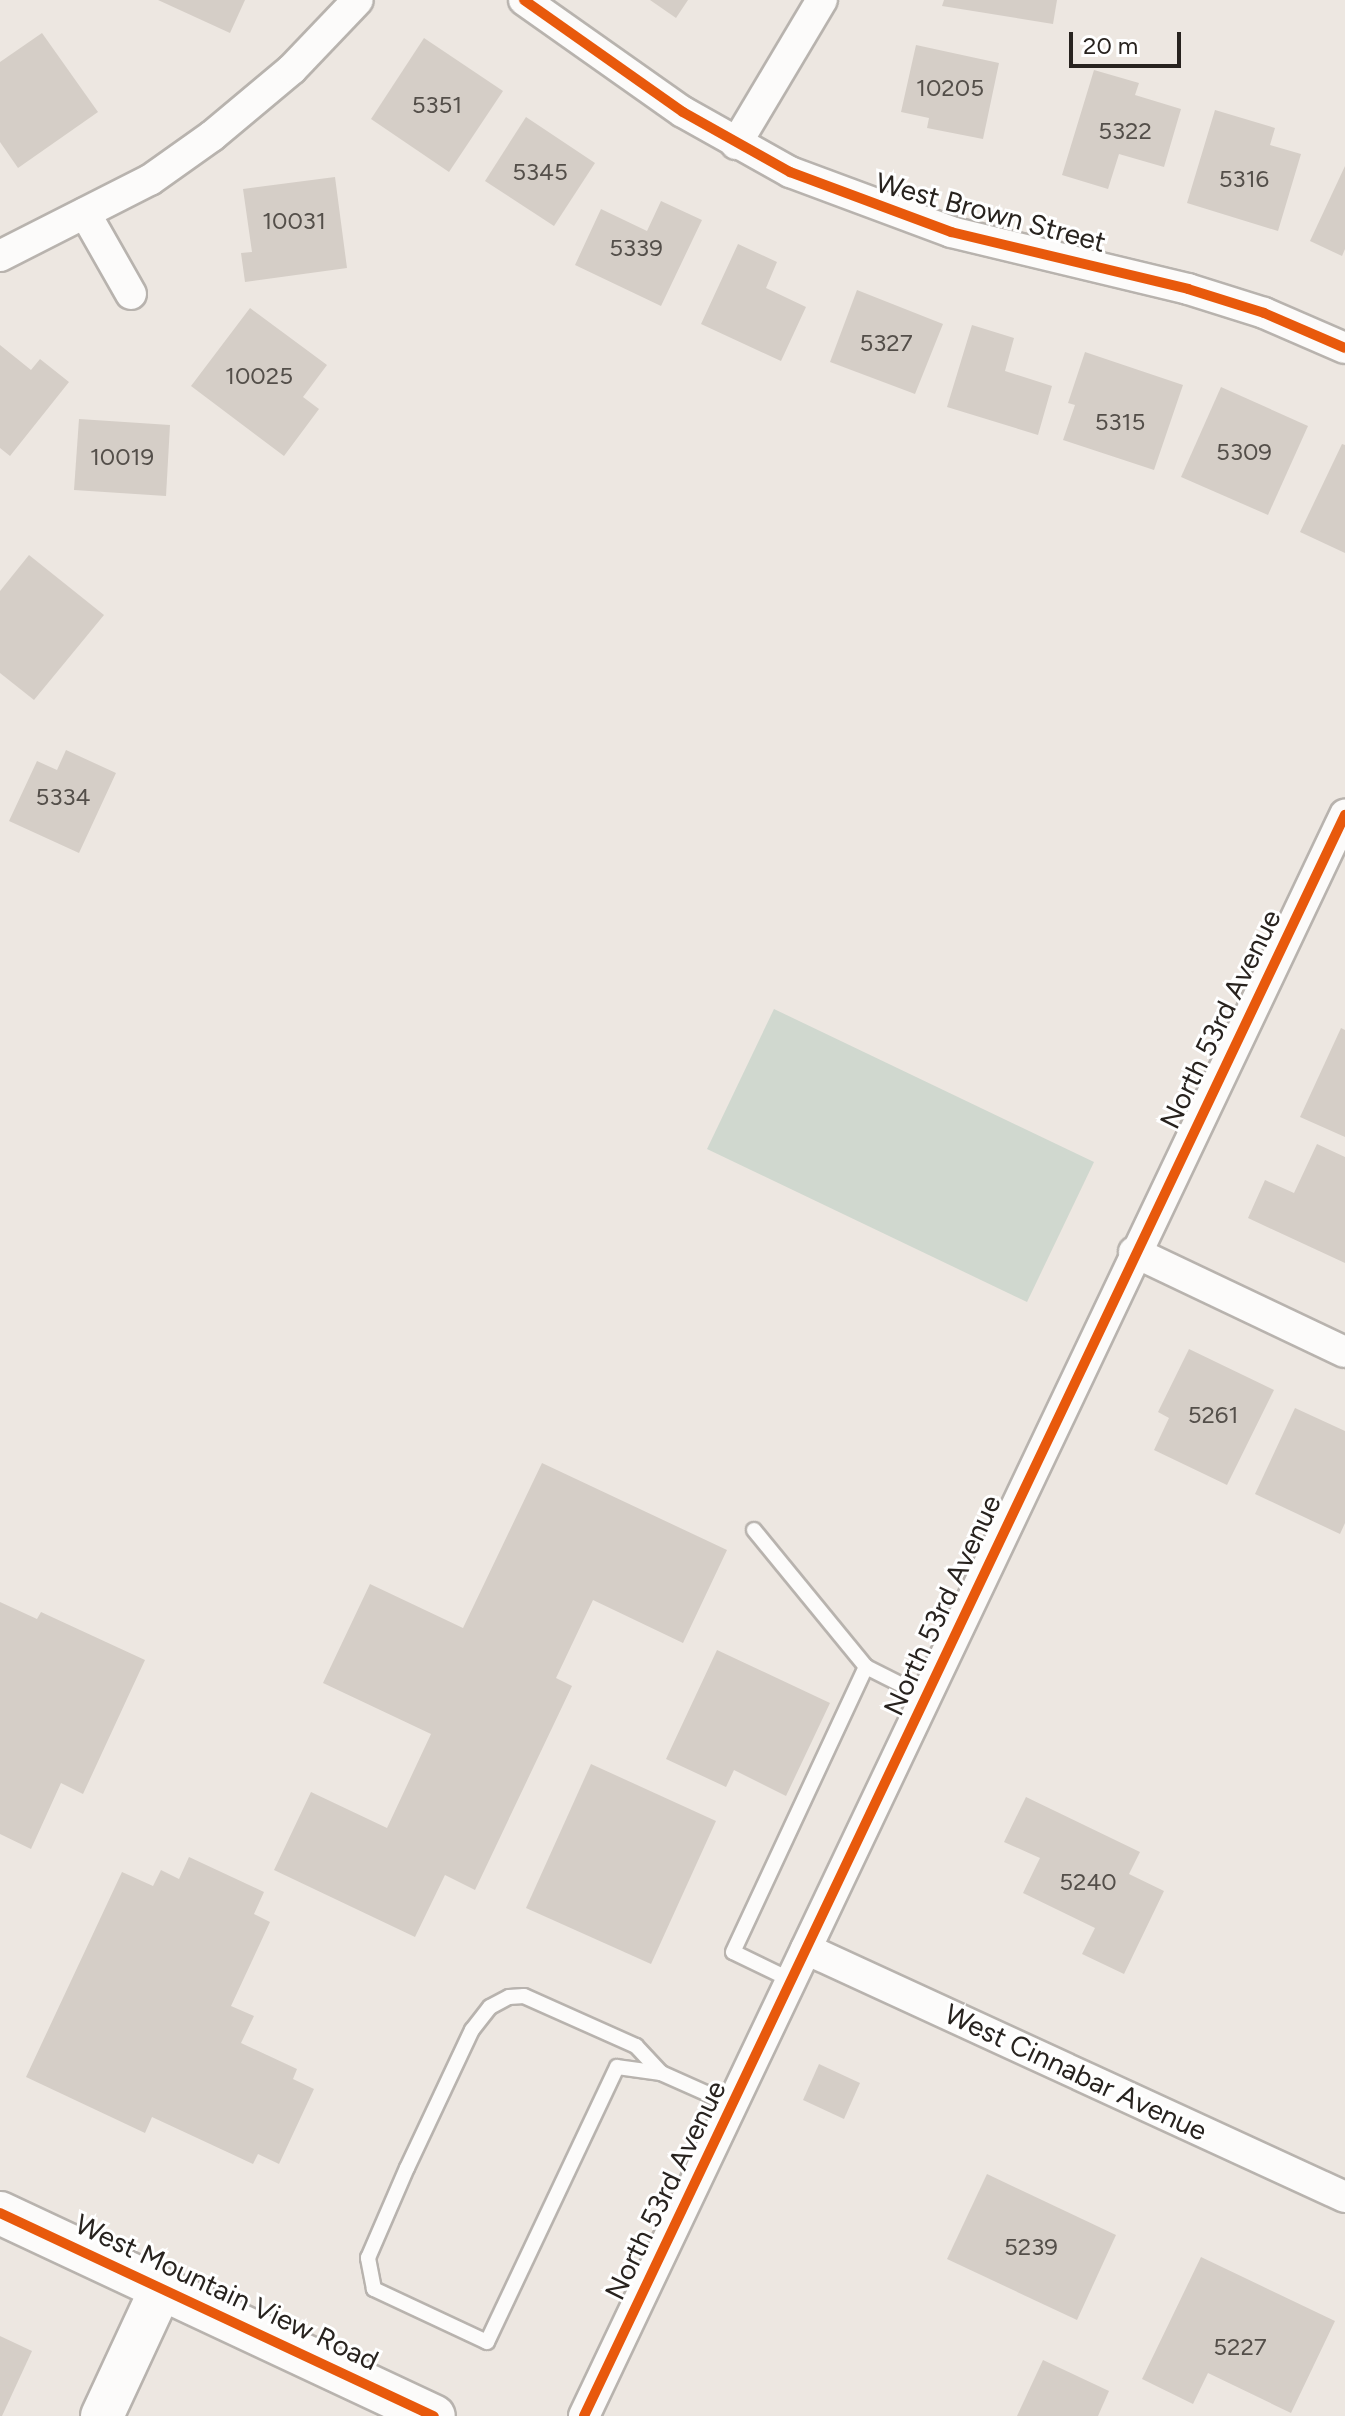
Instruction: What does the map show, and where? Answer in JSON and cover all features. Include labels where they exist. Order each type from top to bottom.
[{"type":"street","points":[[0,256],[150,180],[212,136],[292,69],[358,0]]},
{"type":"street","name":"West Brown Street","points":[[524,0],[736,144],[884,211],[1188,289],[1264,313],[1345,348]]},
{"type":"street","points":[[736,144],[822,0]]},
{"type":"street","points":[[85,213],[131,294]]},
{"type":"street","name":"North 53rd Avenue","points":[[584,2416],[1134,1252],[1345,815]]},
{"type":"street","points":[[1134,1252],[1345,1352]]},
{"type":"street","name":"West Cinnabar Avenue","points":[[806,1949],[1345,2197]]},
{"type":"street","name":"West Mountain View Road","points":[[0,2213],[434,2416]]},
{"type":"street","points":[[102,2416],[161,2289]]},
{"type":"lane","points":[[754,1530],[866,1667],[926,1697]]},
{"type":"lane","points":[[791,1980],[733,1952],[866,1667]]},
{"type":"lane","points":[[661,2073],[636,2046],[536,2000],[509,1997],[490,2007],[472,2030],[368,2258],[374,2289],[487,2342],[617,2067],[661,2073],[733,2105]]},
{"type":"shaded area","points":[[774,1009],[1094,1162],[1027,1302],[707,1149]]},
{"type":"building","points":[[158,0],[245,0],[230,33]]},
{"type":"building","points":[[650,0],[688,0],[676,18]]},
{"type":"building","points":[[944,0],[1057,0],[1053,24],[942,6]]},
{"type":"building","points":[[42,33],[98,112],[18,168],[0,142],[0,62]]},
{"type":"building","points":[[424,38],[503,91],[449,172],[371,119]]},
{"type":"building","points":[[916,45],[999,63],[983,139],[927,128],[929,118],[901,112]]},
{"type":"building","points":[[1094,70],[1139,83],[1135,95],[1181,109],[1164,167],[1119,154],[1108,189],[1062,175]]},
{"type":"building","points":[[1215,110],[1275,128],[1270,145],[1301,154],[1278,231],[1187,203]]},
{"type":"building","points":[[526,117],[595,163],[554,226],[485,181]]},
{"type":"building","points":[[1345,166],[1345,249],[1342,256],[1310,241]]},
{"type":"building","points":[[335,177],[347,268],[245,282],[241,253],[252,252],[243,189]]},
{"type":"building","points":[[661,201],[702,220],[661,306],[575,265],[601,209],[647,231]]},
{"type":"building","points":[[738,244],[777,262],[766,288],[806,307],[781,361],[701,324]]},
{"type":"building","points":[[857,290],[943,324],[915,394],[830,362]]},
{"type":"building","points":[[250,308],[327,365],[303,397],[319,409],[284,456],[191,386]]},
{"type":"building","points":[[972,325],[1014,338],[1005,371],[1052,386],[1038,435],[947,407]]},
{"type":"building","points":[[0,345],[31,370],[40,359],[69,382],[10,456],[0,448]]},
{"type":"building","points":[[1085,352],[1183,385],[1154,470],[1063,440],[1075,405],[1068,403]]},
{"type":"building","points":[[1221,387],[1308,426],[1268,515],[1181,477]]},
{"type":"building","points":[[79,419],[170,425],[166,496],[74,490]]},
{"type":"building","points":[[1342,444],[1345,445],[1345,553],[1300,532]]},
{"type":"building","points":[[29,555],[104,615],[34,700],[0,673],[0,591]]},
{"type":"building","points":[[66,750],[116,773],[79,853],[9,821],[37,761],[57,770]]},
{"type":"building","points":[[1341,1028],[1345,1030],[1345,1137],[1300,1117]]},
{"type":"building","points":[[1317,1144],[1345,1157],[1345,1263],[1248,1218],[1265,1180],[1294,1193]]},
{"type":"building","points":[[1189,1349],[1274,1390],[1227,1485],[1154,1450],[1169,1418],[1158,1412]]},
{"type":"building","points":[[1295,1408],[1345,1431],[1345,1523],[1340,1534],[1255,1494]]},
{"type":"building","points":[[542,1463],[727,1550],[683,1643],[593,1600],[556,1678],[572,1686],[475,1890],[445,1875],[415,1937],[274,1870],[311,1792],[387,1828],[431,1734],[323,1683],[370,1584],[463,1628]]},
{"type":"building","points":[[0,1602],[37,1619],[41,1612],[145,1660],[83,1794],[61,1783],[31,1849],[0,1834]]},
{"type":"building","points":[[717,1650],[830,1703],[786,1796],[734,1770],[726,1787],[666,1759]]},
{"type":"building","points":[[591,1764],[716,1821],[651,1964],[526,1908]]},
{"type":"building","points":[[1026,1797],[1140,1852],[1129,1874],[1164,1891],[1124,1974],[1082,1954],[1095,1928],[1023,1893],[1040,1858],[1004,1842]]},
{"type":"building","points":[[189,1857],[264,1892],[254,1914],[270,1922],[231,2006],[254,2016],[241,2043],[297,2069],[293,2079],[314,2089],[279,2164],[258,2154],[253,2164],[152,2117],[145,2133],[26,2077],[122,1872],[153,1886],[161,1870],[179,1879]]},
{"type":"building","points":[[819,2064],[860,2083],[844,2119],[803,2100]]},
{"type":"building","points":[[987,2174],[1116,2235],[1077,2320],[947,2259]]},
{"type":"building","points":[[1201,2257],[1335,2321],[1291,2413],[1208,2373],[1193,2404],[1142,2379]]},
{"type":"building","points":[[0,2336],[32,2351],[2,2416],[0,2416]]},
{"type":"building","points":[[1043,2360],[1109,2391],[1098,2416],[1017,2416]]},
{"type":"cycle path","points":[[524,0],[683,112],[790,172],[951,232],[1188,289],[1264,313],[1345,348]]},
{"type":"cycle path","points":[[584,2416],[1345,815]]},
{"type":"cycle path","points":[[0,2213],[434,2416]]}]
